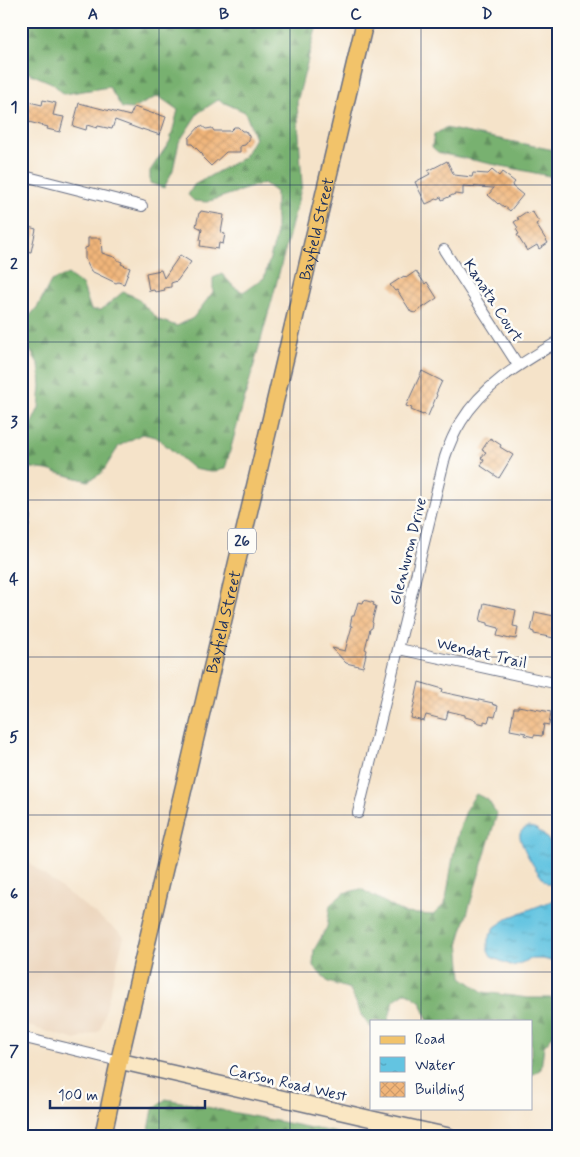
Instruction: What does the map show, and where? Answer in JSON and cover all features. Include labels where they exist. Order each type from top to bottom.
[{"type":"main road","name":"Bayfield Street","points":[[102,1136],[366,21]]},
{"type":"street","points":[[21,176],[142,206]]},
{"type":"street","name":"Kanata Court","points":[[444,250],[518,366]]},
{"type":"street","name":"Glenhuron Drive","points":[[358,813],[445,457],[450,444],[461,422],[477,401],[499,379],[559,341]]},
{"type":"street","points":[[21,494],[26,515],[21,537]]},
{"type":"street","name":"Wendat Trail","points":[[399,649],[559,684]]},
{"type":"street","points":[[21,1037],[119,1061]]},
{"type":"street","name":"Carson Road West","points":[[119,1061],[449,1136]]},
{"type":"shaded area","points":[[21,857],[124,936],[100,1031],[76,1040],[21,1024]]},
{"type":"green space","points":[[21,21],[318,21],[297,102],[302,185],[225,469],[210,472],[194,469],[156,437],[142,434],[119,446],[102,473],[88,481],[47,470],[25,467],[21,463],[21,438],[27,433],[39,408],[41,386],[39,365],[22,337],[24,323],[38,306],[51,281],[68,274],[83,286],[91,310],[101,310],[123,292],[136,297],[159,320],[177,326],[193,318],[213,292],[213,278],[222,274],[234,287],[243,292],[264,278],[276,238],[276,192],[264,183],[207,202],[194,201],[188,195],[194,185],[244,157],[255,138],[245,112],[218,100],[198,113],[179,142],[173,170],[164,188],[150,183],[150,171],[170,141],[178,110],[158,96],[132,109],[122,108],[109,87],[64,94],[52,83],[24,71],[21,66]]},
{"type":"green space","points":[[445,128],[559,151],[559,178],[439,153],[432,147],[434,135]]},
{"type":"green space","points":[[476,794],[488,800],[497,814],[459,941],[462,977],[483,992],[528,998],[559,998],[559,1031],[544,1046],[541,1069],[532,1075],[532,1020],[428,1020],[421,1002],[406,992],[394,1000],[388,1020],[370,1020],[370,1027],[362,1016],[350,989],[328,982],[313,966],[314,950],[327,927],[330,905],[344,893],[361,889],[404,913],[433,915],[445,904],[459,832],[469,805]]},
{"type":"green space","points":[[166,1099],[352,1136],[148,1136],[153,1109]]},
{"type":"water","points":[[529,827],[535,828],[545,836],[559,854],[559,887],[548,884],[544,880],[522,845],[521,831]]},
{"type":"water","points":[[559,898],[559,963],[543,959],[531,959],[513,966],[491,957],[488,951],[488,939],[495,927],[510,917]]},
{"type":"building","points":[[21,100],[42,105],[43,100],[56,103],[53,115],[64,117],[60,132],[21,120]]},
{"type":"building","points":[[79,103],[130,116],[134,107],[166,117],[160,135],[115,120],[112,129],[87,125],[86,130],[73,126]]},
{"type":"building","points":[[200,126],[206,129],[212,128],[214,131],[230,131],[234,127],[238,127],[245,131],[249,136],[249,140],[245,145],[240,146],[240,152],[226,152],[211,166],[192,144],[189,144],[189,138]]},
{"type":"building","points":[[447,161],[454,175],[472,177],[473,173],[488,174],[492,170],[499,176],[502,172],[515,182],[512,186],[523,195],[510,211],[488,195],[494,188],[463,186],[463,195],[455,194],[442,200],[441,197],[426,204],[415,182],[430,174],[428,171]]},
{"type":"building","points":[[201,211],[224,215],[221,233],[225,234],[223,244],[219,243],[218,249],[200,246],[202,229],[196,226]]},
{"type":"building","points":[[532,211],[539,222],[536,224],[548,243],[539,249],[537,245],[527,251],[517,235],[519,234],[516,229],[518,228],[514,222],[526,212],[527,214]]},
{"type":"building","points":[[21,225],[36,229],[31,252],[21,250]]},
{"type":"building","points":[[88,238],[101,238],[102,253],[117,258],[117,260],[122,262],[121,264],[130,268],[124,284],[116,283],[91,271],[85,259],[85,248],[88,247]]},
{"type":"building","points":[[180,255],[191,262],[177,281],[171,283],[171,287],[164,288],[165,290],[149,291],[146,273],[161,270],[164,278]]},
{"type":"building","points":[[416,271],[425,284],[427,282],[437,298],[415,313],[411,312],[397,290],[395,291],[390,285]]},
{"type":"building","points":[[422,371],[442,381],[428,416],[411,410],[412,408],[406,406]]},
{"type":"building","points":[[490,438],[513,455],[499,478],[481,466],[484,460],[481,458],[486,452],[482,450]]},
{"type":"building","points":[[364,600],[374,603],[373,605],[376,606],[372,628],[370,629],[365,649],[367,650],[363,667],[346,663],[332,648],[345,651],[352,626],[350,626],[352,616],[354,616],[358,602],[363,603]]},
{"type":"building","points":[[484,603],[516,610],[513,626],[518,627],[516,639],[497,636],[499,628],[480,621]]},
{"type":"building","points":[[535,612],[559,617],[559,639],[534,634],[531,631]]},
{"type":"building","points":[[419,682],[443,689],[442,692],[493,703],[498,706],[495,717],[490,716],[488,722],[484,721],[484,724],[465,717],[465,715],[448,711],[446,720],[426,715],[424,721],[411,718]]},
{"type":"building","points":[[518,706],[551,712],[549,725],[544,724],[542,736],[534,735],[534,737],[525,735],[526,733],[510,730],[514,708],[518,708]]}]
